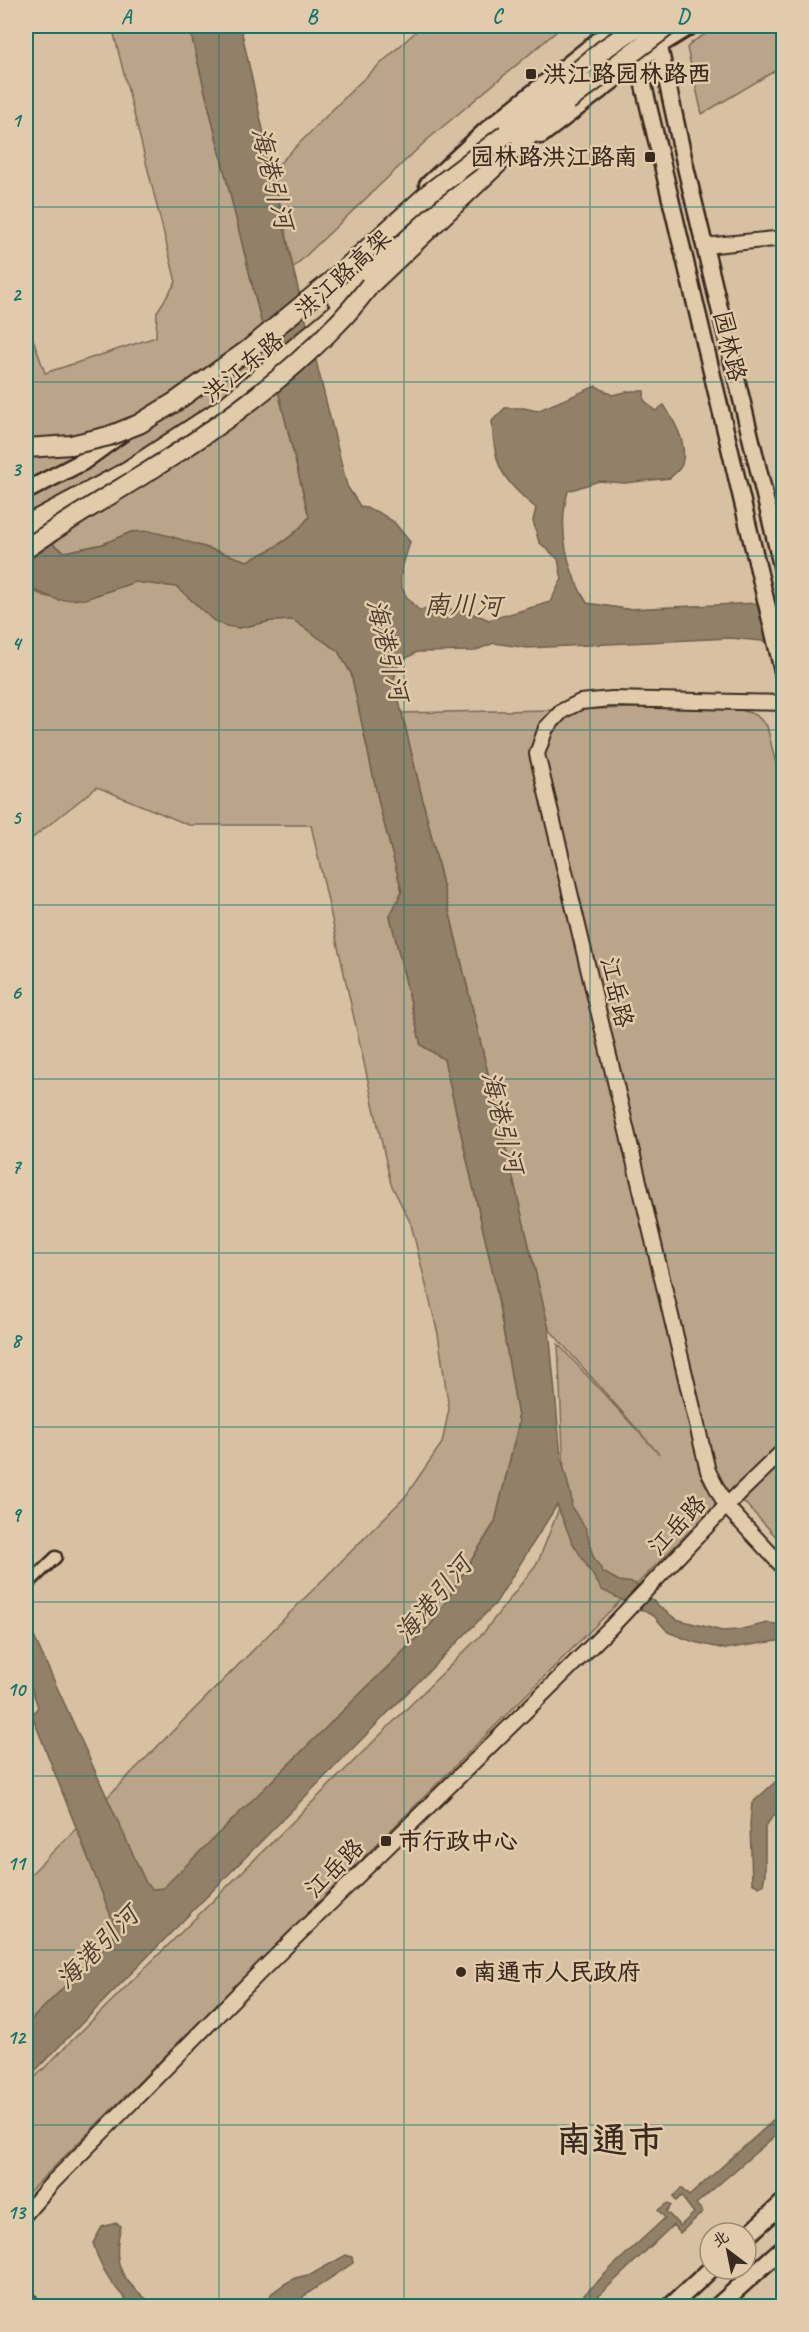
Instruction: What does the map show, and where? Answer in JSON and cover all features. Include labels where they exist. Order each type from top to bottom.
[{"type":"highway","name":"洪江路高架","points":[[26,513],[51,503],[124,461],[209,406],[328,306],[506,134],[596,56],[638,26]]},
{"type":"highway","name":"洪江路高架","points":[[34,524],[114,479],[198,425],[248,388],[370,285],[506,156],[568,101],[668,26]]},
{"type":"highway","points":[[26,448],[71,445],[110,436],[139,424],[175,402],[249,349],[335,278],[429,193],[506,134]]},
{"type":"highway","points":[[26,549],[68,520],[161,463],[244,405],[290,368],[339,323],[370,285]]},
{"type":"main road","name":"洪江东路","points":[[26,491],[82,462],[193,386],[250,343],[310,292],[487,130],[616,26]]},
{"type":"main road","name":"园林路","points":[[629,26],[783,677]]},
{"type":"main road","name":"园林路","points":[[655,26],[686,169],[783,576]]},
{"type":"main road","name":"洪江东路","points":[[26,530],[153,462],[268,381],[320,336],[509,161],[660,45],[690,26]]},
{"type":"main road","points":[[758,2225],[783,2202]]},
{"type":"main road","points":[[718,2307],[783,2247]]},
{"type":"main road","points":[[670,2307],[698,2281]]},
{"type":"street","points":[[705,246],[783,238]]},
{"type":"street","name":"江岳路","points":[[783,703],[612,699],[580,702],[562,711],[546,728],[537,754],[708,1471],[726,1506],[783,1568]]},
{"type":"street","points":[[726,1506],[783,1450]]},
{"type":"street","name":"江岳路","points":[[26,2213],[60,2175],[260,1972],[629,1609],[726,1506]]},
{"type":"street","points":[[26,1586],[56,1557]]},
{"type":"street","points":[[26,2297],[34,2307]]},
{"type":"shaded area","points":[[112,26],[189,26],[309,517],[281,543],[247,561],[205,547],[131,532],[103,544],[65,552],[55,546],[26,503],[26,319],[45,373],[156,337],[157,312],[176,282]]},
{"type":"shaded area","points":[[422,26],[563,26],[427,140],[293,268],[273,170],[356,86]]},
{"type":"shaded area","points":[[719,26],[783,26],[783,66],[702,114],[687,48],[692,42]]},
{"type":"shaded area","points":[[135,582],[178,587],[213,620],[239,628],[272,621],[293,620],[338,651],[351,673],[380,808],[402,891],[390,916],[421,1045],[444,1059],[495,1282],[519,1422],[495,1522],[433,1622],[26,2025],[26,1879],[405,1497],[442,1443],[449,1409],[438,1334],[411,1224],[391,1184],[311,825],[189,825],[97,787],[26,843],[26,587],[53,598],[67,599],[94,596]]},
{"type":"shaded area","points":[[729,706],[756,715],[767,726],[784,799],[783,1544],[732,1489],[26,2195],[26,2086],[484,1632],[538,1562],[565,1493],[558,1344],[659,1454],[549,1329],[402,713]]},
{"type":"water","name":"海港引河","points":[[189,26],[244,26],[242,33],[293,268],[347,486],[360,506],[378,512],[394,522],[410,542],[402,571],[401,586],[410,602],[419,610],[455,610],[472,613],[489,620],[550,602],[562,579],[558,559],[539,542],[533,521],[536,508],[507,480],[502,470],[495,450],[492,421],[505,408],[537,411],[596,386],[612,395],[644,391],[644,400],[655,411],[664,405],[682,440],[683,456],[680,468],[670,478],[624,483],[599,481],[568,491],[564,520],[566,549],[574,577],[587,603],[627,609],[783,602],[783,643],[730,638],[527,648],[494,643],[474,651],[417,652],[399,662],[394,680],[549,1329],[561,1457],[572,1508],[586,1529],[593,1556],[603,1572],[619,1581],[634,1583],[676,1619],[722,1631],[768,1623],[783,1625],[783,1640],[725,1649],[694,1642],[668,1632],[654,1616],[602,1590],[572,1542],[557,1505],[495,1604],[26,2080],[26,2025],[112,1939],[114,1924],[32,1715],[38,1707],[26,1671],[26,1619],[146,1883],[152,1889],[163,1888],[433,1622],[495,1522],[519,1422],[495,1282],[444,1059],[421,1045],[390,916],[402,891],[380,808],[351,673],[338,651],[293,620],[272,621],[239,628],[226,626],[213,620],[177,587],[135,582],[85,599],[58,600],[26,587],[26,503],[55,546],[65,552],[103,544],[131,532],[149,531],[247,561],[281,543],[309,517]]},
{"type":"water","points":[[783,1775],[783,1810],[773,1816],[765,1827],[765,1874],[763,1885],[759,1887],[752,1883],[750,1824],[752,1803]]},
{"type":"water","points":[[783,2112],[783,2129],[696,2204],[703,2212],[680,2233],[673,2225],[588,2306],[573,2306],[665,2218],[658,2210],[668,2203],[671,2206],[666,2211],[680,2226],[694,2213],[681,2196],[676,2201],[673,2197],[681,2188],[689,2196]]},
{"type":"water","points":[[116,2223],[121,2226],[117,2252],[122,2272],[135,2289],[155,2306],[133,2306],[114,2285],[100,2261],[93,2243],[102,2227]]},
{"type":"water","points":[[346,2255],[352,2257],[353,2263],[304,2296],[295,2306],[264,2306],[272,2293],[283,2285],[295,2278],[312,2274]]},
{"type":"place","name":"洪江路园林路西","points":[[531,74]]},
{"type":"place","name":"园林路洪江路南","points":[[650,157]]},
{"type":"place","name":"市行政中心","points":[[386,1841]]},
{"type":"place","name":"南通市人民政府","points":[[461,1972]]},
{"type":"district","name":"南通市","points":[[610,2139]]},
{"type":"water label","name":"南川河","points":[[463,605]]}]
